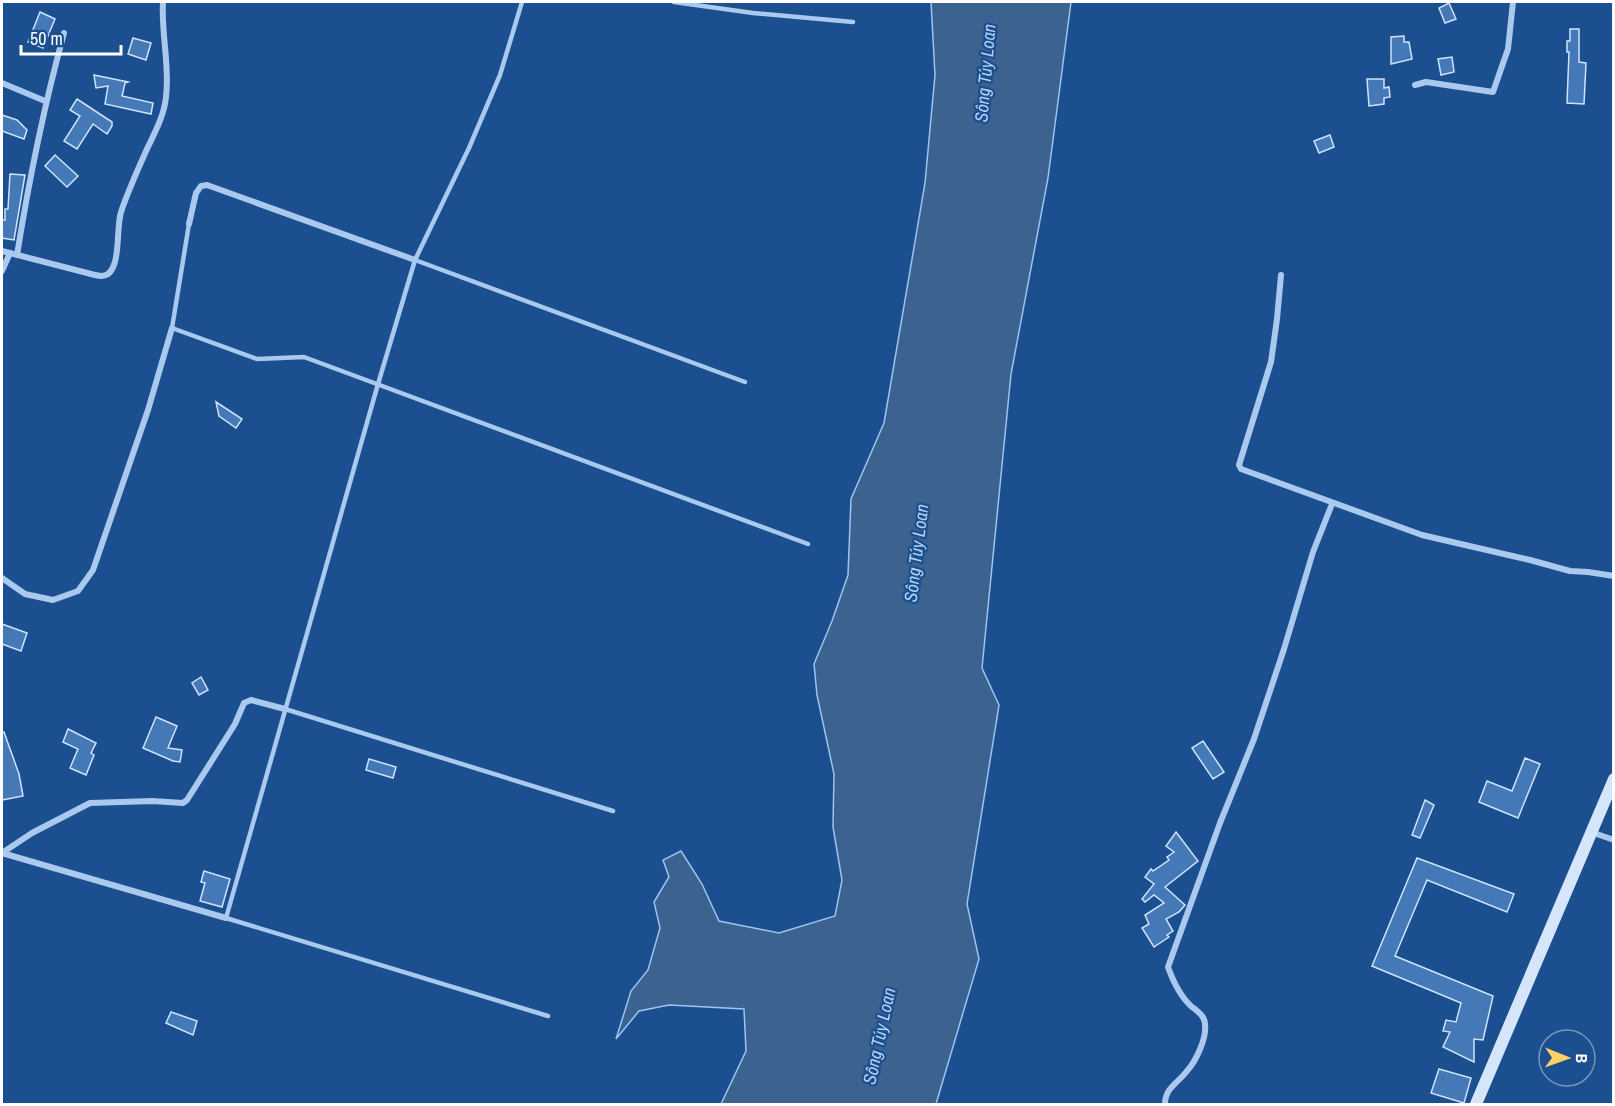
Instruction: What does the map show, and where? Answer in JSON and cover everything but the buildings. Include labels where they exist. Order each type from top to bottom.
[{"type":"street","points":[[2,251],[103,276],[108,274],[112,268],[117,249],[121,214],[146,150],[162,119],[166,98],[167,59],[163,31],[163,2]]},
{"type":"street","points":[[1415,85],[1426,82],[1493,92],[1508,49],[1514,2]]},
{"type":"street","points":[[17,255],[30,173],[45,101],[64,33]]},
{"type":"street","points":[[2,83],[45,101]]},
{"type":"street","points":[[189,224],[196,193],[201,186],[207,185],[415,260]]},
{"type":"street","points":[[2,271],[9,253]]},
{"type":"street","points":[[1281,275],[1270,362],[1239,465],[1243,471],[1422,535],[1570,571],[1614,576]]},
{"type":"street","points":[[2,578],[25,594],[53,600],[78,591],[93,570],[148,410],[172,328]]},
{"type":"street","points":[[1165,1104],[1169,1089],[1188,1070],[1204,1036],[1206,1025],[1204,1018],[1186,1001],[1168,967],[1220,823],[1254,739],[1284,649],[1312,552],[1332,504]]},
{"type":"street","points":[[226,918],[2,853],[32,833],[90,802],[183,803],[206,772],[235,724],[244,703],[251,700],[285,710]]},
{"type":"street","points":[[1476,1104],[1614,779]]},
{"type":"street","points":[[1590,831],[1614,840]]},
{"type":"lane","points":[[522,2],[500,75],[469,148],[415,260],[226,918],[548,1016]]},
{"type":"lane","points":[[674,2],[753,13],[853,22]]},
{"type":"lane","points":[[189,224],[172,328],[246,357],[257,359],[304,357],[808,544]]},
{"type":"lane","points":[[415,260],[745,382]]},
{"type":"lane","points":[[285,710],[613,812]]},
{"type":"water","name":"Sông Túy Loan","points":[[931,2],[1071,2],[1048,178],[1011,374],[982,668],[999,705],[967,904],[979,959],[936,1104],[721,1104],[746,1051],[744,1009],[669,1005],[639,1011],[616,1039],[631,991],[648,970],[660,928],[654,902],[669,877],[663,860],[681,851],[702,884],[719,921],[779,933],[835,916],[842,880],[833,827],[834,774],[817,695],[814,664],[848,575],[851,499],[884,423],[925,183],[935,75]]}]
